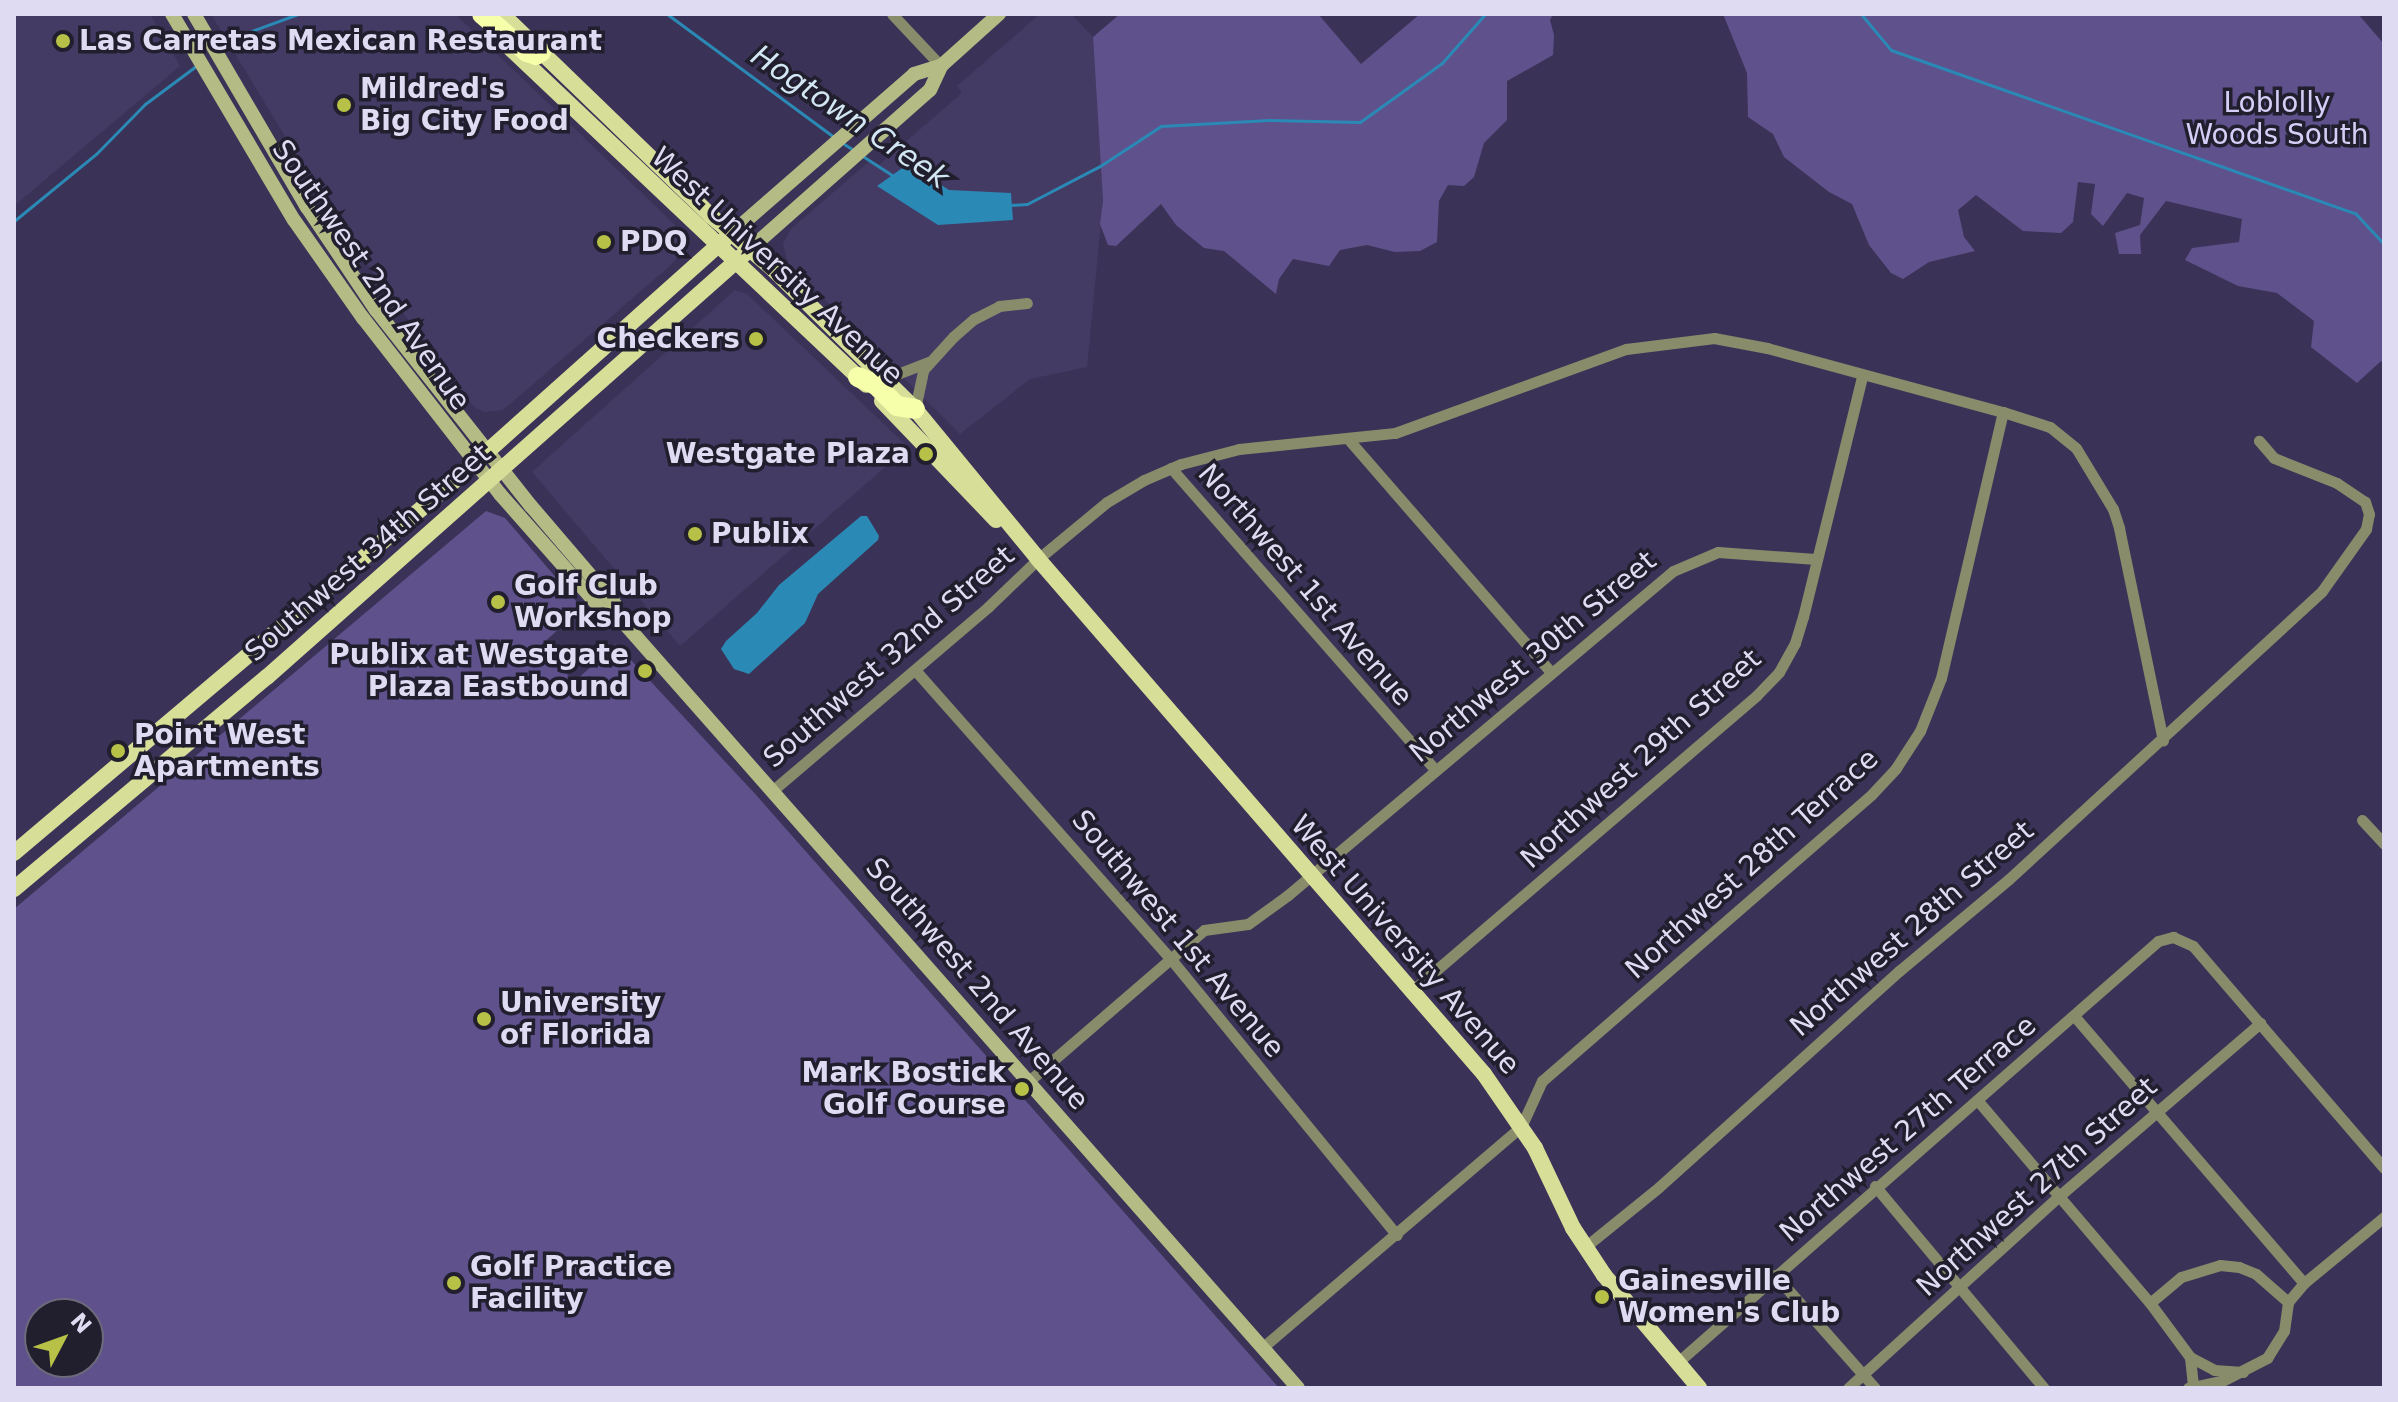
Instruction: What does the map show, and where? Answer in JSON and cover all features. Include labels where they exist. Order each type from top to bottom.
[{"type":"highway","points":[[482,14],[527,52],[536,55],[541,52]]},
{"type":"highway","points":[[858,377],[876,385],[897,406],[915,409]]},
{"type":"main road","name":"Southwest 2nd Avenue","points":[[172,14],[294,220],[363,318],[475,463],[496,476],[603,611],[617,615],[1298,1388]]},
{"type":"main road","name":"Southwest 2nd Avenue","points":[[194,14],[338,256],[376,310],[488,451],[496,476]]},
{"type":"main road","name":"West University Avenue","points":[[476,14],[858,377],[935,453],[1006,532],[1038,559]]},
{"type":"main road","name":"West University Avenue","points":[[502,14],[887,378],[915,409],[1038,559],[1484,1074],[1521,1127],[1585,1247],[1699,1388]]},
{"type":"main road","points":[[750,249],[930,90],[941,66],[999,14]]},
{"type":"main road","points":[[732,233],[914,74],[941,66]]},
{"type":"main road","points":[[244,139],[260,128]]},
{"type":"main road","name":"Southwest 34th Street","points":[[14,853],[475,463],[732,233]]},
{"type":"main road","name":"Southwest 34th Street","points":[[14,889],[247,694],[750,249]]},
{"type":"street","points":[[892,14],[941,66]]},
{"type":"street","points":[[887,378],[928,362],[974,319],[999,306],[1027,303]]},
{"type":"street","name":"Southwest 32nd Street","points":[[772,791],[1107,502],[1171,468],[1239,449],[1395,433],[1626,349],[1714,338],[1767,348],[2003,412],[2050,427],[2076,448],[2113,509],[2163,740]]},
{"type":"street","points":[[915,409],[921,377],[928,362]]},
{"type":"street","name":"Northwest 29th Street","points":[[1413,990],[1772,680],[1795,643],[1862,376]]},
{"type":"street","name":"Northwest 28th Terrace","points":[[1521,1127],[1542,1081],[1872,794],[1896,768],[1920,731],[1941,678],[2003,412]]},
{"type":"street","points":[[1349,440],[1550,671]]},
{"type":"street","name":"Northwest 28th Street","points":[[1585,1247],[1659,1187],[2163,740],[2322,591],[2366,529],[2369,514],[2365,502],[2353,492],[2274,458],[2259,441]]},
{"type":"street","name":"Northwest 1st Avenue","points":[[1171,468],[1435,770]]},
{"type":"street","name":"Northwest 30th Street","points":[[1029,1081],[1204,930],[1248,924],[1311,875],[1550,671],[1689,561],[1718,552],[1816,559]]},
{"type":"street","name":"Southwest 1st Avenue","points":[[915,670],[1170,958],[1397,1235]]},
{"type":"street","points":[[2362,820],[2384,844]]},
{"type":"street","name":"Northwest 27th Terrace","points":[[1678,1362],[1875,1186],[1978,1101],[2158,941],[2173,937],[2193,946],[2260,1023]]},
{"type":"street","points":[[2075,1017],[2304,1283]]},
{"type":"street","points":[[2260,1023],[2384,1168]]},
{"type":"street","name":"Northwest 27th Street","points":[[1848,1388],[2058,1197],[2260,1023]]},
{"type":"street","points":[[1978,1101],[2150,1303],[2190,1357],[2214,1370],[2243,1372]]},
{"type":"street","points":[[1263,1347],[1521,1127]]},
{"type":"street","points":[[1875,1186],[2044,1388]]},
{"type":"street","points":[[2190,1357],[2191,1387],[2243,1372],[2267,1358],[2278,1344],[2288,1302],[2304,1283],[2384,1217]]},
{"type":"street","points":[[2150,1303],[2181,1277],[2220,1265],[2239,1267],[2256,1274],[2288,1302]]},
{"type":"street","points":[[1775,1275],[1875,1388]]},
{"type":"shaded area","points":[[14,14],[150,14],[180,66],[14,206]]},
{"type":"shaded area","points":[[211,14],[455,14],[675,225],[682,242],[681,252],[672,264],[503,410],[485,412],[475,408],[376,277],[311,179]]},
{"type":"shaded area","points":[[1040,14],[1071,14],[1093,37],[1103,201],[1087,367],[1030,379],[960,434],[788,263],[783,244],[791,229],[871,160],[879,165],[962,93],[957,86]]},
{"type":"shaded area","points":[[735,290],[747,294],[908,447],[680,646],[532,472]]},
{"type":"green space","points":[[1120,14],[1318,14],[1361,64],[1420,14],[1553,14],[1550,20],[1554,35],[1553,55],[1507,81],[1507,120],[1484,143],[1474,177],[1464,186],[1448,185],[1439,201],[1437,242],[1420,251],[1395,252],[1367,245],[1340,250],[1329,266],[1293,259],[1279,279],[1276,294],[1224,251],[1204,248],[1176,225],[1161,204],[1116,246],[1108,245],[1100,224],[1103,201],[1093,37]]},
{"type":"green space","name":"Loblolly Woods South","points":[[1723,14],[2358,14],[2384,44],[2384,365],[2381,361],[2357,383],[2311,347],[2314,321],[2277,293],[2238,286],[2185,260],[2192,248],[2239,242],[2242,219],[2166,201],[2140,235],[2141,254],[2119,254],[2115,233],[2140,225],[2144,198],[2127,193],[2103,226],[2091,214],[2095,184],[2078,182],[2073,222],[2061,233],[2023,231],[1976,195],[1958,210],[1964,237],[1975,251],[1929,262],[1903,279],[1891,273],[1869,245],[1852,204],[1829,192],[1784,157],[1773,134],[1748,117],[1747,73]]},
{"type":"green space","name":"Mark Bostick Golf Course","points":[[486,511],[505,518],[582,608],[541,645],[574,682],[616,644],[757,796],[1279,1388],[14,1388],[14,909]]},
{"type":"water","points":[[908,164],[949,190],[1011,193],[1013,220],[938,225],[877,186]]},
{"type":"water","points":[[861,516],[867,516],[879,536],[878,540],[818,594],[805,623],[749,674],[734,669],[721,649],[726,641],[757,613],[779,585]]},
{"type":"waterway","name":"Hogtown Creek","points":[[221,47],[235,37],[298,14]]},
{"type":"waterway","name":"Hogtown Creek","points":[[667,14],[835,138]]},
{"type":"waterway","points":[[1011,205],[1027,204],[1100,166],[1161,126],[1269,120],[1360,122],[1442,63],[1485,14]]},
{"type":"waterway","points":[[1861,14],[1891,50],[2355,213],[2384,244]]},
{"type":"waterway","name":"Hogtown Creek","points":[[14,221],[96,154],[145,104],[196,66]]},
{"type":"waterway","name":"Hogtown Creek","points":[[841,142],[855,151]]},
{"type":"waterway","name":"Hogtown Creek","points":[[861,155],[895,177]]},
{"type":"place","name":"Las Carretas Mexican Restaurant","points":[[63,41]]},
{"type":"place","name":"Mildred's Big City Food","points":[[344,105]]},
{"type":"place","name":"PDQ","points":[[604,242]]},
{"type":"place","name":"Checkers","points":[[756,339]]},
{"type":"place","name":"Westgate Plaza","points":[[926,454]]},
{"type":"place","name":"Publix","points":[[695,534]]},
{"type":"place","name":"Golf Club Workshop","points":[[498,602]]},
{"type":"place","name":"Publix at Westgate Plaza Eastbound","points":[[645,671]]},
{"type":"place","name":"Point West Apartments","points":[[118,751]]},
{"type":"place","name":"University of Florida","points":[[484,1019]]},
{"type":"place","name":"Mark Bostick Golf Course","points":[[1022,1089]]},
{"type":"place","name":"Golf Practice Facility","points":[[454,1283]]},
{"type":"place","name":"Gainesville Women's Club","points":[[1602,1297]]}]
